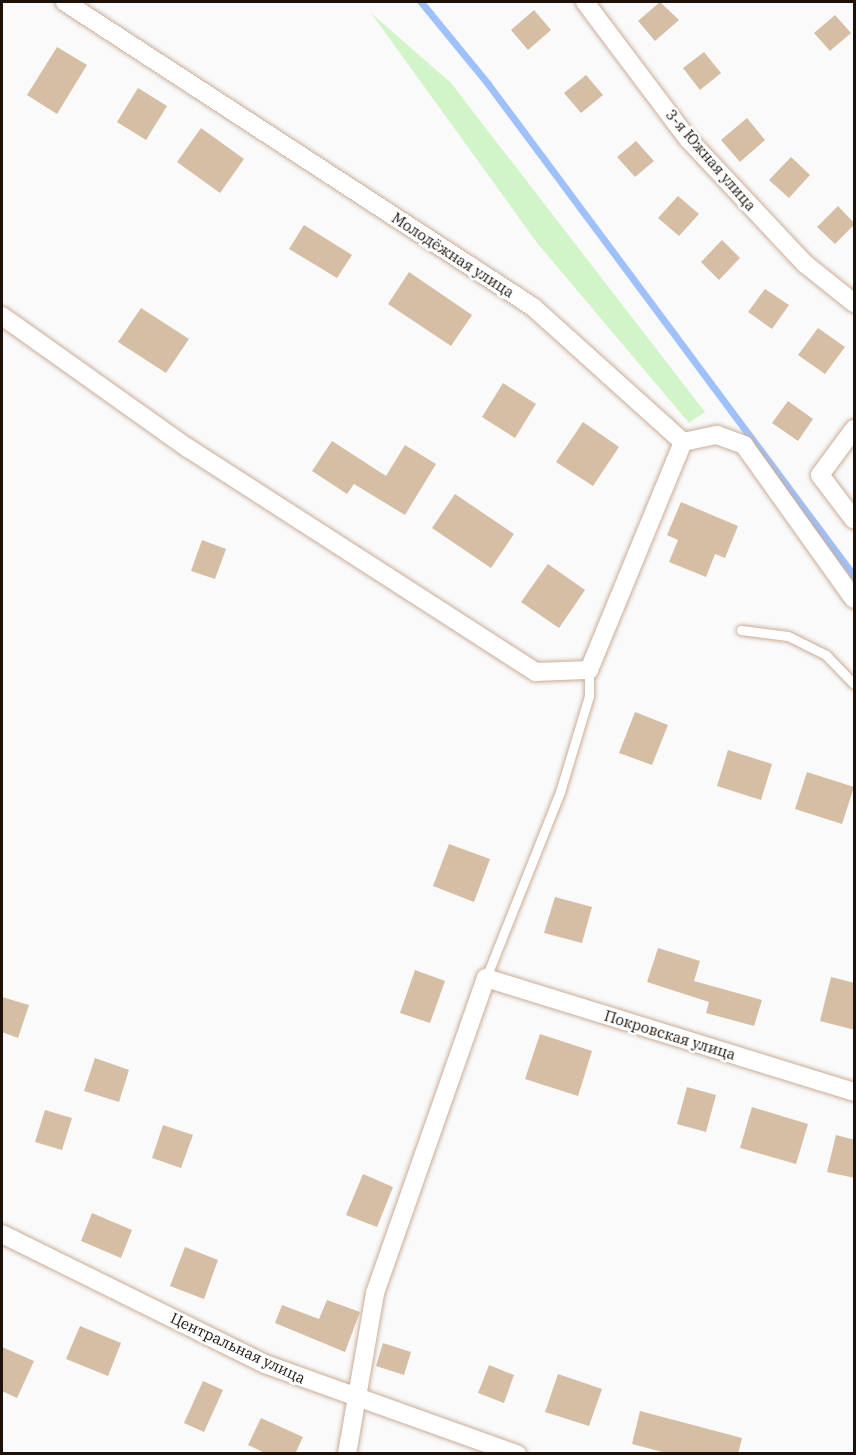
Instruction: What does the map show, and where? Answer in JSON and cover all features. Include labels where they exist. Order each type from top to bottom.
[{"type":"street","name":"Молодёжная улица","points":[[65,2],[533,307],[683,442]]},
{"type":"street","name":"3-я Южная улица","points":[[588,3],[688,139],[804,263],[855,303]]},
{"type":"street","points":[[2,316],[188,448],[536,672],[589,670],[683,442],[717,435],[744,446],[855,599]]},
{"type":"street","points":[[855,429],[819,475],[855,520]]},
{"type":"street","points":[[347,1454],[359,1401],[362,1349],[375,1293],[486,978]]},
{"type":"street","name":"Покровская улица","points":[[486,978],[855,1092]]},
{"type":"street","name":"Центральная улица","points":[[2,1234],[265,1364],[359,1401],[517,1454]]},
{"type":"lane","points":[[741,630],[788,636],[826,655],[855,684]]},
{"type":"lane","points":[[486,978],[560,792],[590,696],[589,670]]},
{"type":"green space","points":[[371,13],[451,83],[705,412],[689,423],[538,244]]},
{"type":"building","points":[[660,2],[679,20],[655,41],[638,21]]},
{"type":"building","points":[[534,10],[551,30],[528,50],[511,30]]},
{"type":"building","points":[[835,15],[851,33],[830,51],[814,33]]},
{"type":"building","points":[[57,47],[87,65],[57,114],[27,95]]},
{"type":"building","points":[[704,52],[721,73],[700,90],[683,68]]},
{"type":"building","points":[[586,75],[603,95],[581,113],[564,93]]},
{"type":"building","points":[[138,88],[167,106],[146,140],[117,122]]},
{"type":"building","points":[[747,118],[765,140],[740,162],[721,140]]},
{"type":"building","points":[[201,128],[244,159],[220,193],[177,162]]},
{"type":"building","points":[[636,141],[654,161],[635,177],[617,157]]},
{"type":"building","points":[[791,157],[810,175],[789,198],[769,180]]},
{"type":"building","points":[[678,196],[699,214],[679,236],[658,218]]},
{"type":"building","points":[[838,206],[855,224],[835,244],[817,227]]},
{"type":"building","points":[[304,225],[352,255],[337,278],[289,249]]},
{"type":"building","points":[[722,240],[740,258],[719,280],[701,262]]},
{"type":"building","points":[[409,272],[472,315],[451,346],[388,304]]},
{"type":"building","points":[[765,289],[789,305],[772,329],[748,312]]},
{"type":"building","points":[[141,308],[189,339],[166,373],[118,342]]},
{"type":"building","points":[[818,328],[845,347],[825,374],[798,355]]},
{"type":"building","points":[[503,383],[536,404],[515,438],[482,417]]},
{"type":"building","points":[[788,401],[813,419],[798,441],[772,423]]},
{"type":"building","points":[[583,422],[619,447],[593,486],[556,462]]},
{"type":"building","points":[[332,441],[386,476],[405,445],[436,464],[405,515],[354,484],[347,494],[312,471]]},
{"type":"building","points":[[455,494],[514,534],[491,568],[432,528]]},
{"type":"building","points":[[681,502],[738,526],[725,558],[715,554],[706,577],[669,562],[678,540],[667,535]]},
{"type":"building","points":[[202,540],[226,549],[215,579],[191,571]]},
{"type":"building","points":[[548,564],[585,590],[559,628],[521,602]]},
{"type":"building","points":[[635,712],[668,725],[652,765],[619,753]]},
{"type":"building","points":[[728,750],[772,764],[761,800],[717,786]]},
{"type":"building","points":[[807,772],[854,787],[842,824],[795,809]]},
{"type":"building","points":[[449,844],[490,859],[474,902],[433,886]]},
{"type":"building","points":[[555,897],[592,907],[582,943],[544,933]]},
{"type":"building","points":[[658,948],[700,961],[694,981],[762,1000],[754,1026],[706,1013],[709,1002],[647,982]]},
{"type":"building","points":[[415,970],[445,981],[430,1023],[400,1013]]},
{"type":"building","points":[[831,977],[855,983],[855,1030],[820,1021]]},
{"type":"building","points":[[2,997],[29,1005],[18,1038],[2,1032]]},
{"type":"building","points":[[540,1034],[592,1051],[578,1096],[525,1079]]},
{"type":"building","points":[[95,1058],[129,1070],[119,1102],[84,1091]]},
{"type":"building","points":[[687,1087],[716,1095],[706,1132],[677,1124]]},
{"type":"building","points":[[752,1107],[808,1124],[796,1164],[740,1148]]},
{"type":"building","points":[[45,1110],[72,1118],[62,1150],[35,1142]]},
{"type":"building","points":[[163,1125],[193,1135],[181,1168],[152,1158]]},
{"type":"building","points":[[836,1135],[855,1140],[855,1178],[827,1172]]},
{"type":"building","points":[[363,1174],[393,1187],[377,1227],[346,1215]]},
{"type":"building","points":[[92,1213],[132,1230],[121,1258],[81,1241]]},
{"type":"building","points":[[185,1247],[218,1260],[204,1299],[170,1286]]},
{"type":"building","points":[[327,1300],[360,1312],[345,1352],[275,1323],[282,1305],[319,1319]]},
{"type":"building","points":[[80,1326],[121,1343],[108,1376],[66,1359]]},
{"type":"building","points":[[383,1343],[411,1352],[404,1375],[376,1366]]},
{"type":"building","points":[[2,1347],[34,1361],[17,1398],[2,1391]]},
{"type":"building","points":[[489,1365],[514,1375],[504,1403],[478,1393]]},
{"type":"building","points":[[558,1374],[602,1389],[589,1426],[545,1412]]},
{"type":"building","points":[[203,1381],[223,1390],[204,1432],[184,1423]]},
{"type":"building","points":[[640,1411],[742,1438],[738,1454],[670,1454],[632,1444]]},
{"type":"building","points":[[261,1418],[303,1437],[295,1454],[267,1454],[248,1445]]},
{"type":"waterway","points":[[421,2],[488,84],[854,576]]}]
